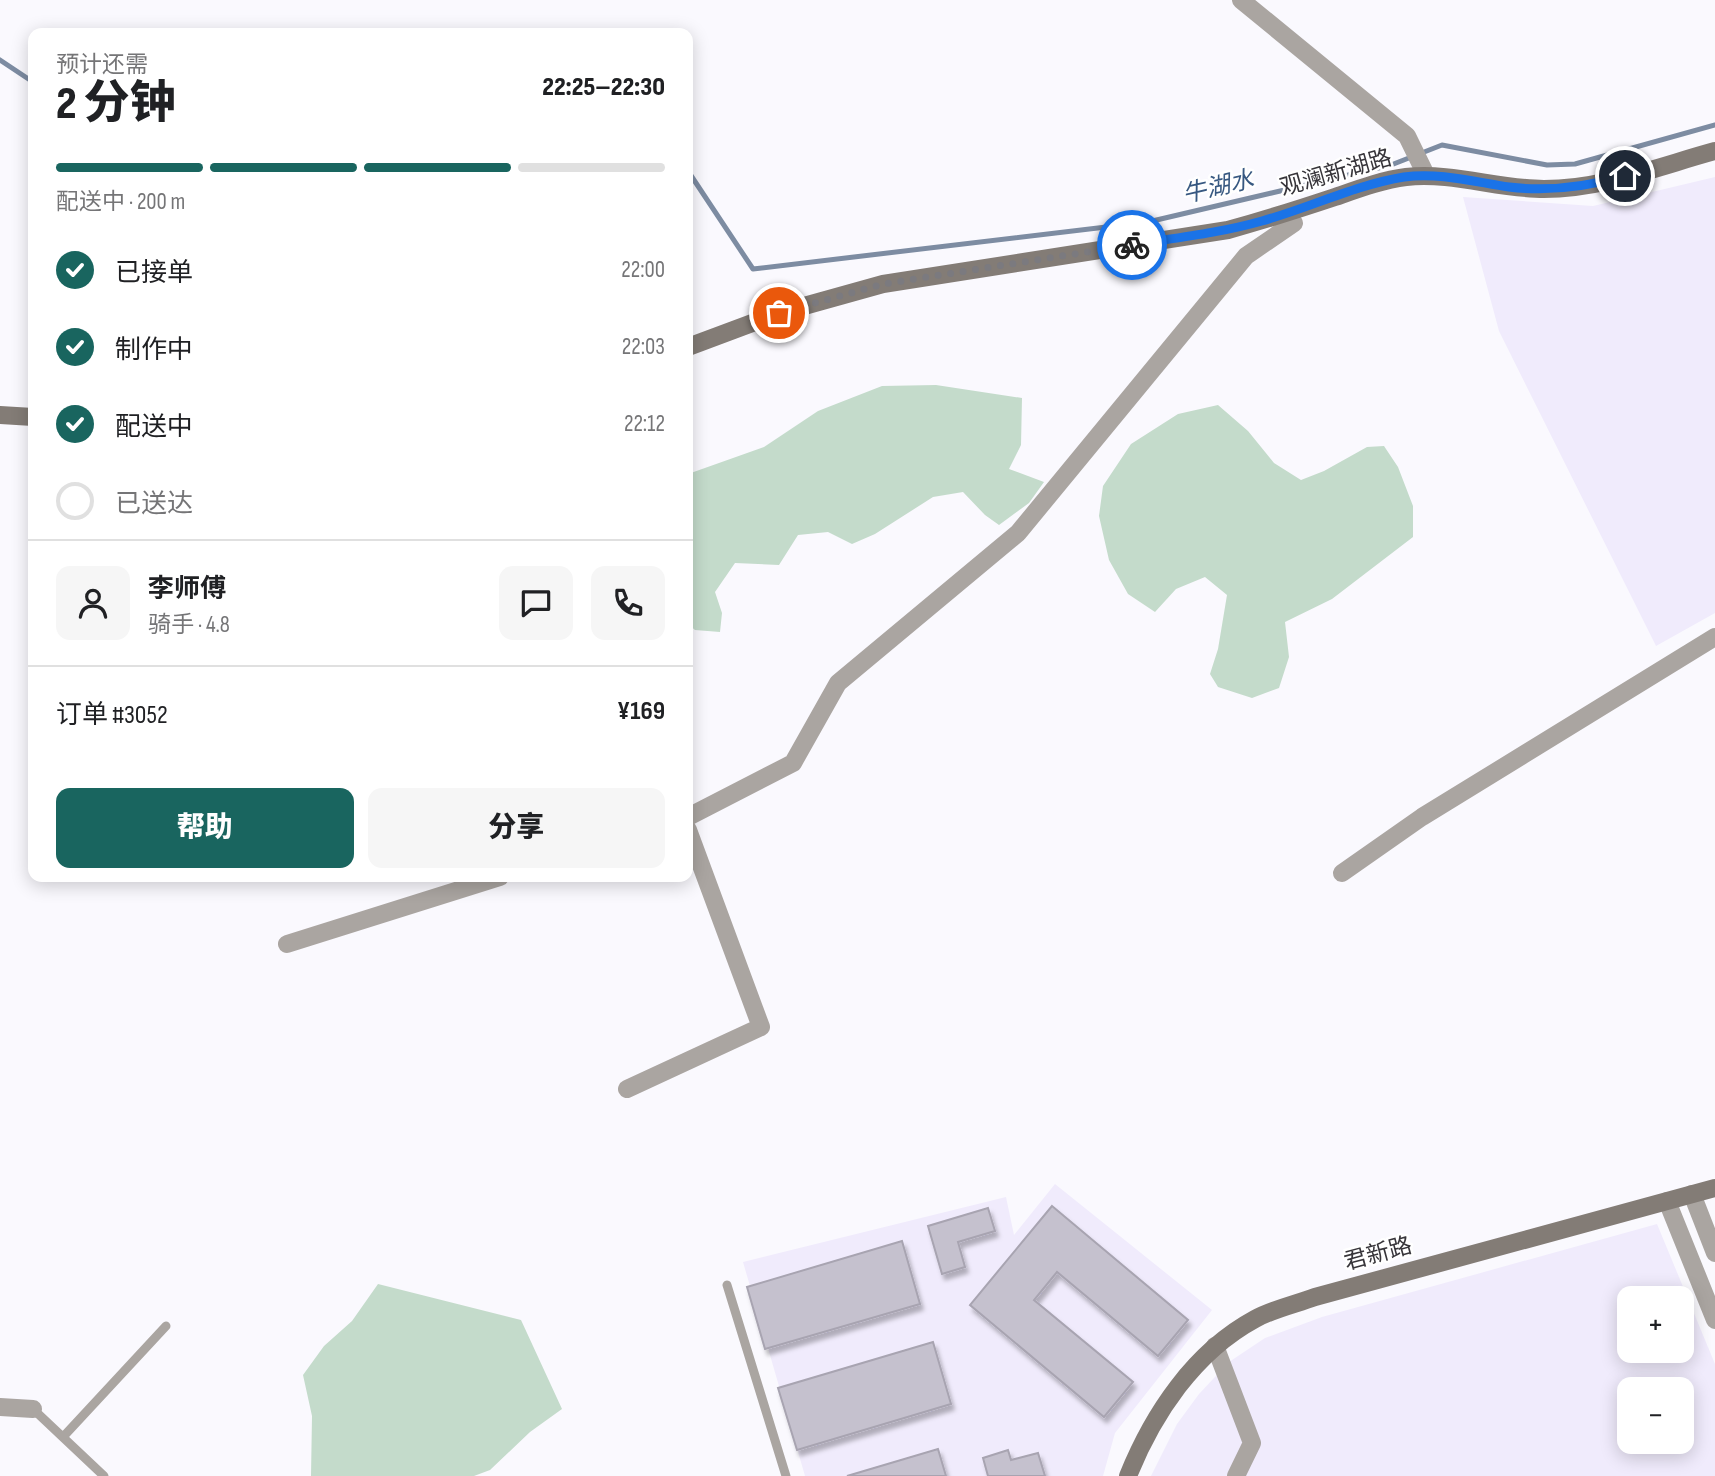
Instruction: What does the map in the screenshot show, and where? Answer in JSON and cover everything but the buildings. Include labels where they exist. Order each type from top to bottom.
[{"type":"street","points":[[1241,0],[1407,136],[1423,170]]},
{"type":"street","name":"观澜新湖路","points":[[693,345],[779,313],[883,284],[1228,230],[1423,170],[1511,187],[1543,190],[1602,183],[1715,150]]},
{"type":"street","points":[[693,814],[793,763],[838,683],[1017,533],[1246,256],[1294,223]]},
{"type":"street","points":[[0,415],[28,417]]},
{"type":"street","points":[[1342,873],[1422,817],[1715,637]]},
{"type":"street","points":[[627,1088],[761,1027],[693,843]]},
{"type":"street","points":[[287,944],[484,882]]},
{"type":"street","name":"君新路","points":[[1128,1476],[1159,1412],[1184,1380],[1215,1346],[1255,1319],[1315,1297],[1715,1188]]},
{"type":"street","points":[[1692,1194],[1715,1253]]},
{"type":"street","points":[[1667,1201],[1715,1320]]},
{"type":"street","points":[[1215,1346],[1252,1443],[1237,1476]]},
{"type":"street","points":[[0,1407],[33,1409]]},
{"type":"lane","points":[[727,1284],[786,1476]]},
{"type":"lane","points":[[62,1437],[166,1326]]},
{"type":"lane","points":[[33,1409],[104,1476]]},
{"type":"shaded area","points":[[1715,177],[1715,613],[1656,646],[1499,331],[1463,197],[1593,206]]},
{"type":"shaded area","points":[[1055,1184],[1212,1310],[1115,1433],[1103,1476],[805,1476],[743,1262],[1006,1197],[1014,1235]]},
{"type":"shaded area","points":[[1657,1224],[1683,1286],[1617,1286],[1617,1363],[1694,1363],[1694,1313],[1715,1364],[1715,1476],[1151,1476],[1177,1424],[1199,1394],[1229,1362],[1265,1338],[1322,1317]]},
{"type":"green space","points":[[936,385],[1022,398],[1021,445],[1009,469],[1044,482],[1029,503],[999,525],[963,492],[933,497],[875,534],[852,544],[828,532],[798,535],[779,565],[735,563],[715,592],[722,613],[720,632],[695,630],[693,472],[764,447],[818,411],[882,386]]},
{"type":"green space","points":[[1218,405],[1248,431],[1274,463],[1301,480],[1324,471],[1367,447],[1384,446],[1398,467],[1413,506],[1413,537],[1332,599],[1285,622],[1289,657],[1279,688],[1252,698],[1218,687],[1210,674],[1218,649],[1227,595],[1205,577],[1176,589],[1155,612],[1128,594],[1109,560],[1099,516],[1103,486],[1131,444],[1178,414]]},
{"type":"green space","points":[[378,1284],[521,1320],[562,1409],[530,1432],[490,1470],[474,1476],[311,1476],[312,1416],[303,1375],[324,1346],[352,1321]]},
{"type":"waterway","name":"牛湖水","points":[[0,60],[28,79]]},
{"type":"waterway","name":"牛湖水","points":[[693,179],[753,269],[1148,222],[1391,165],[1442,145],[1547,165],[1575,164],[1715,125]]},
{"type":"way so far","points":[[779,313],[883,284],[1132,245]]},
{"type":"route","points":[[1132,245],[1228,230],[1380,182],[1404,177],[1426,175],[1543,190],[1602,183],[1625,176]]}]
